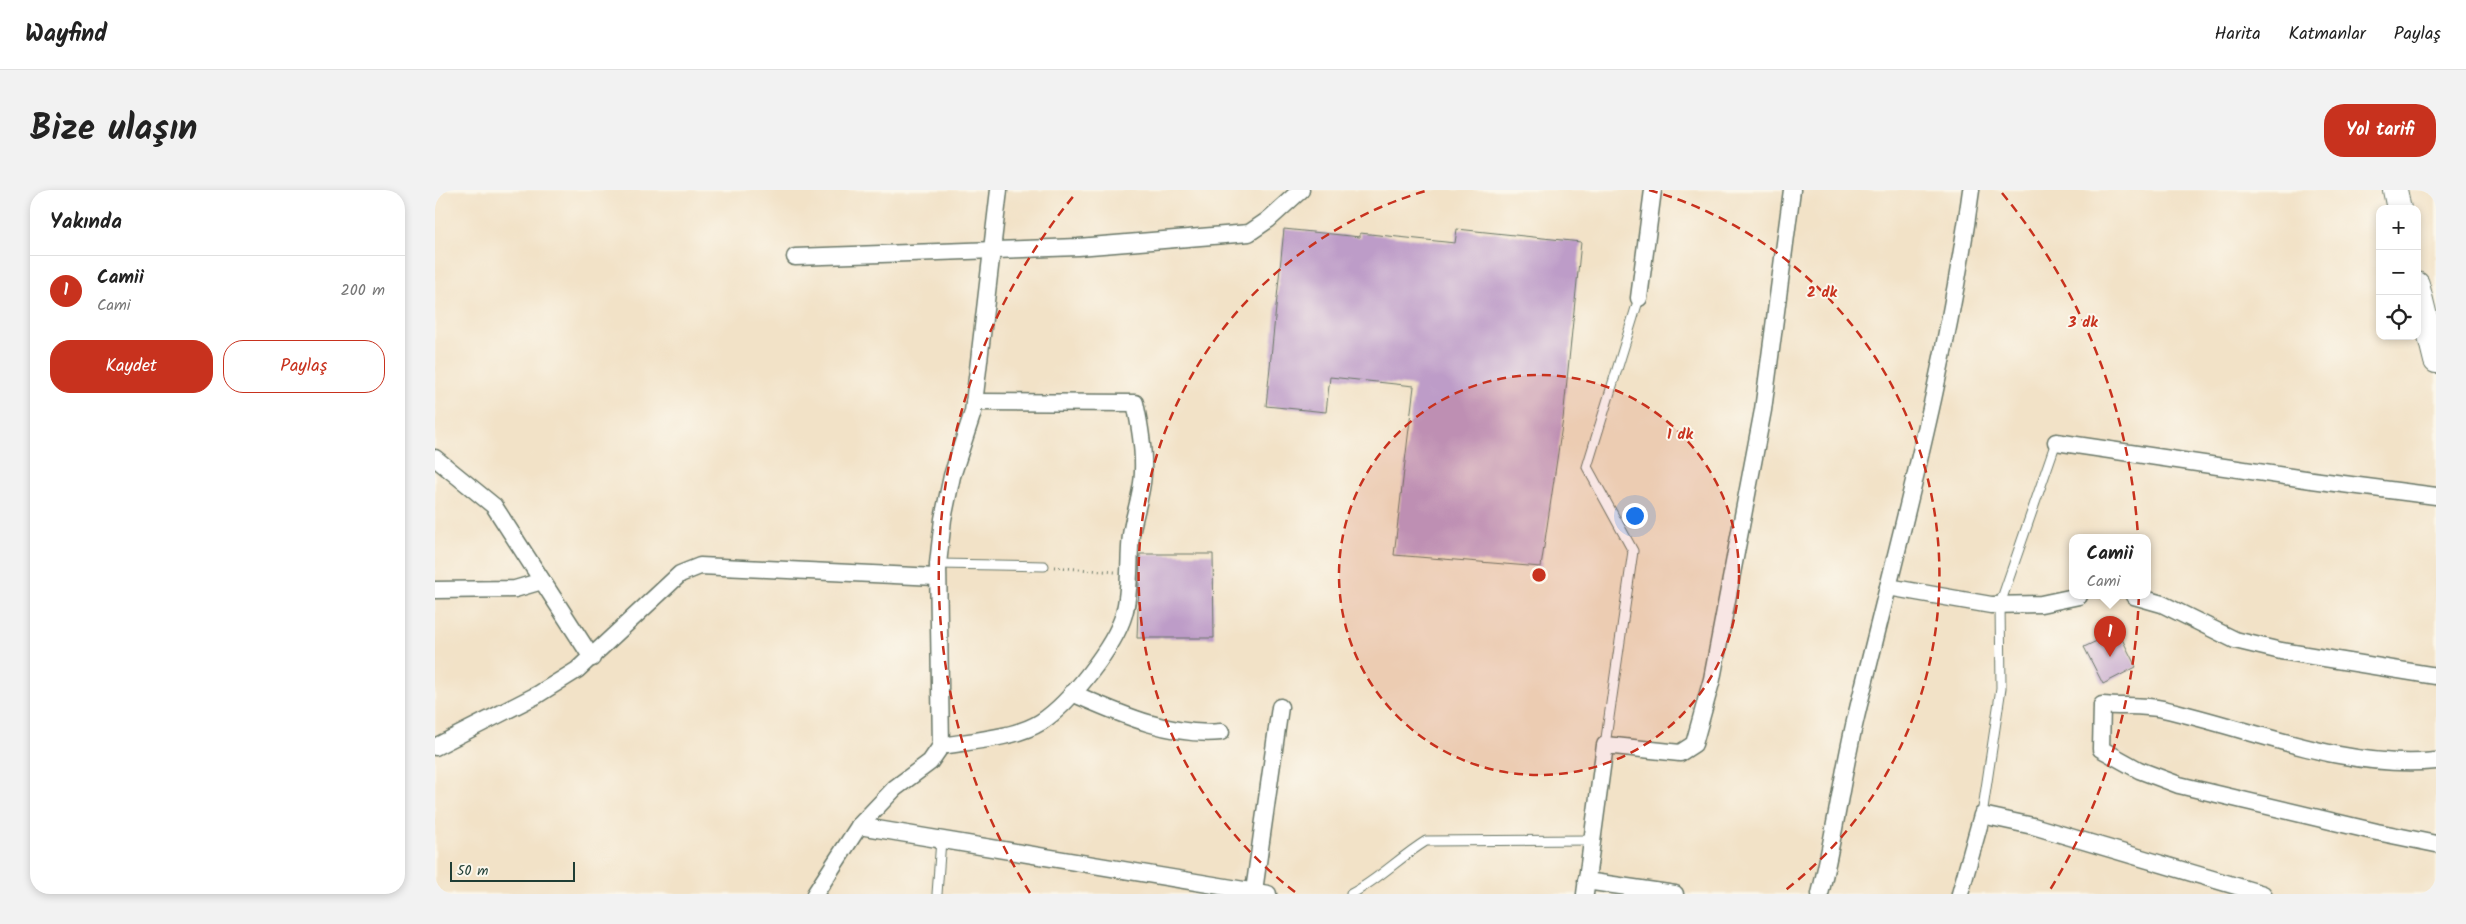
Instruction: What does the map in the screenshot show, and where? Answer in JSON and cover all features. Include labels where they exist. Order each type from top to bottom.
[{"type":"main road","points":[[2395,190],[2398,205]]},
{"type":"main road","points":[[2420,295],[2436,362]]},
{"type":"street","points":[[815,894],[859,826],[895,788],[930,762],[941,746],[937,570],[943,519],[952,476],[973,412],[999,190]]},
{"type":"street","points":[[795,257],[1079,247],[1249,233],[1268,220],[1301,190]]},
{"type":"street","points":[[1639,298],[1653,190]]},
{"type":"street","points":[[1675,894],[1585,888],[1605,745],[1680,753],[1694,744],[1712,679],[1761,420],[1792,190]]},
{"type":"street","points":[[1819,894],[1831,849],[1855,720],[1930,419],[1963,245],[1971,190]]},
{"type":"street","points":[[941,746],[1020,731],[1041,722],[1093,670],[1113,640],[1124,614],[1131,535],[1143,472],[1141,433],[1135,403],[974,402]]},
{"type":"street","points":[[2055,442],[2312,480],[2436,496]]},
{"type":"street","points":[[435,458],[494,506],[591,658]]},
{"type":"street","points":[[435,747],[537,695],[591,658],[680,574],[700,566],[937,570]]},
{"type":"street","points":[[435,590],[515,590],[542,581]]},
{"type":"street","points":[[1888,587],[1991,605],[2041,604],[2069,598]]},
{"type":"street","points":[[2144,599],[2162,604],[2235,640],[2281,651],[2436,676]]},
{"type":"street","points":[[1072,693],[1152,725],[1199,735],[1221,732]]},
{"type":"street","points":[[2436,761],[2411,763],[2369,761],[2161,709],[2102,706],[2101,749],[2139,770],[2188,787],[2377,832],[2436,844]]},
{"type":"street","points":[[859,826],[1261,893],[1281,707]]},
{"type":"street","points":[[1960,894],[1982,815],[2033,826],[2263,894]]},
{"type":"lane","points":[[1605,745],[1633,551],[1587,468],[1639,298]]},
{"type":"lane","points":[[1982,815],[2001,688],[2000,604],[2055,442]]},
{"type":"lane","points":[[937,570],[1044,566]]},
{"type":"lane","points":[[937,894],[941,840]]},
{"type":"lane","points":[[1351,894],[1366,886],[1407,852],[1426,841],[1591,840]]},
{"type":"path","points":[[1044,566],[1128,573]]},
{"type":"building","points":[[1284,229],[1360,237],[1360,233],[1455,243],[1457,229],[1581,242],[1563,419],[1541,567],[1394,555],[1414,386],[1330,377],[1326,412],[1266,406]]},
{"type":"building","points":[[1140,554],[1213,554],[1214,638],[1137,638]]},
{"type":"building","points":[[2118,631],[2136,667],[2103,684],[2084,647]]},
{"type":"place","name":"Camii","points":[[2110,657]]}]
